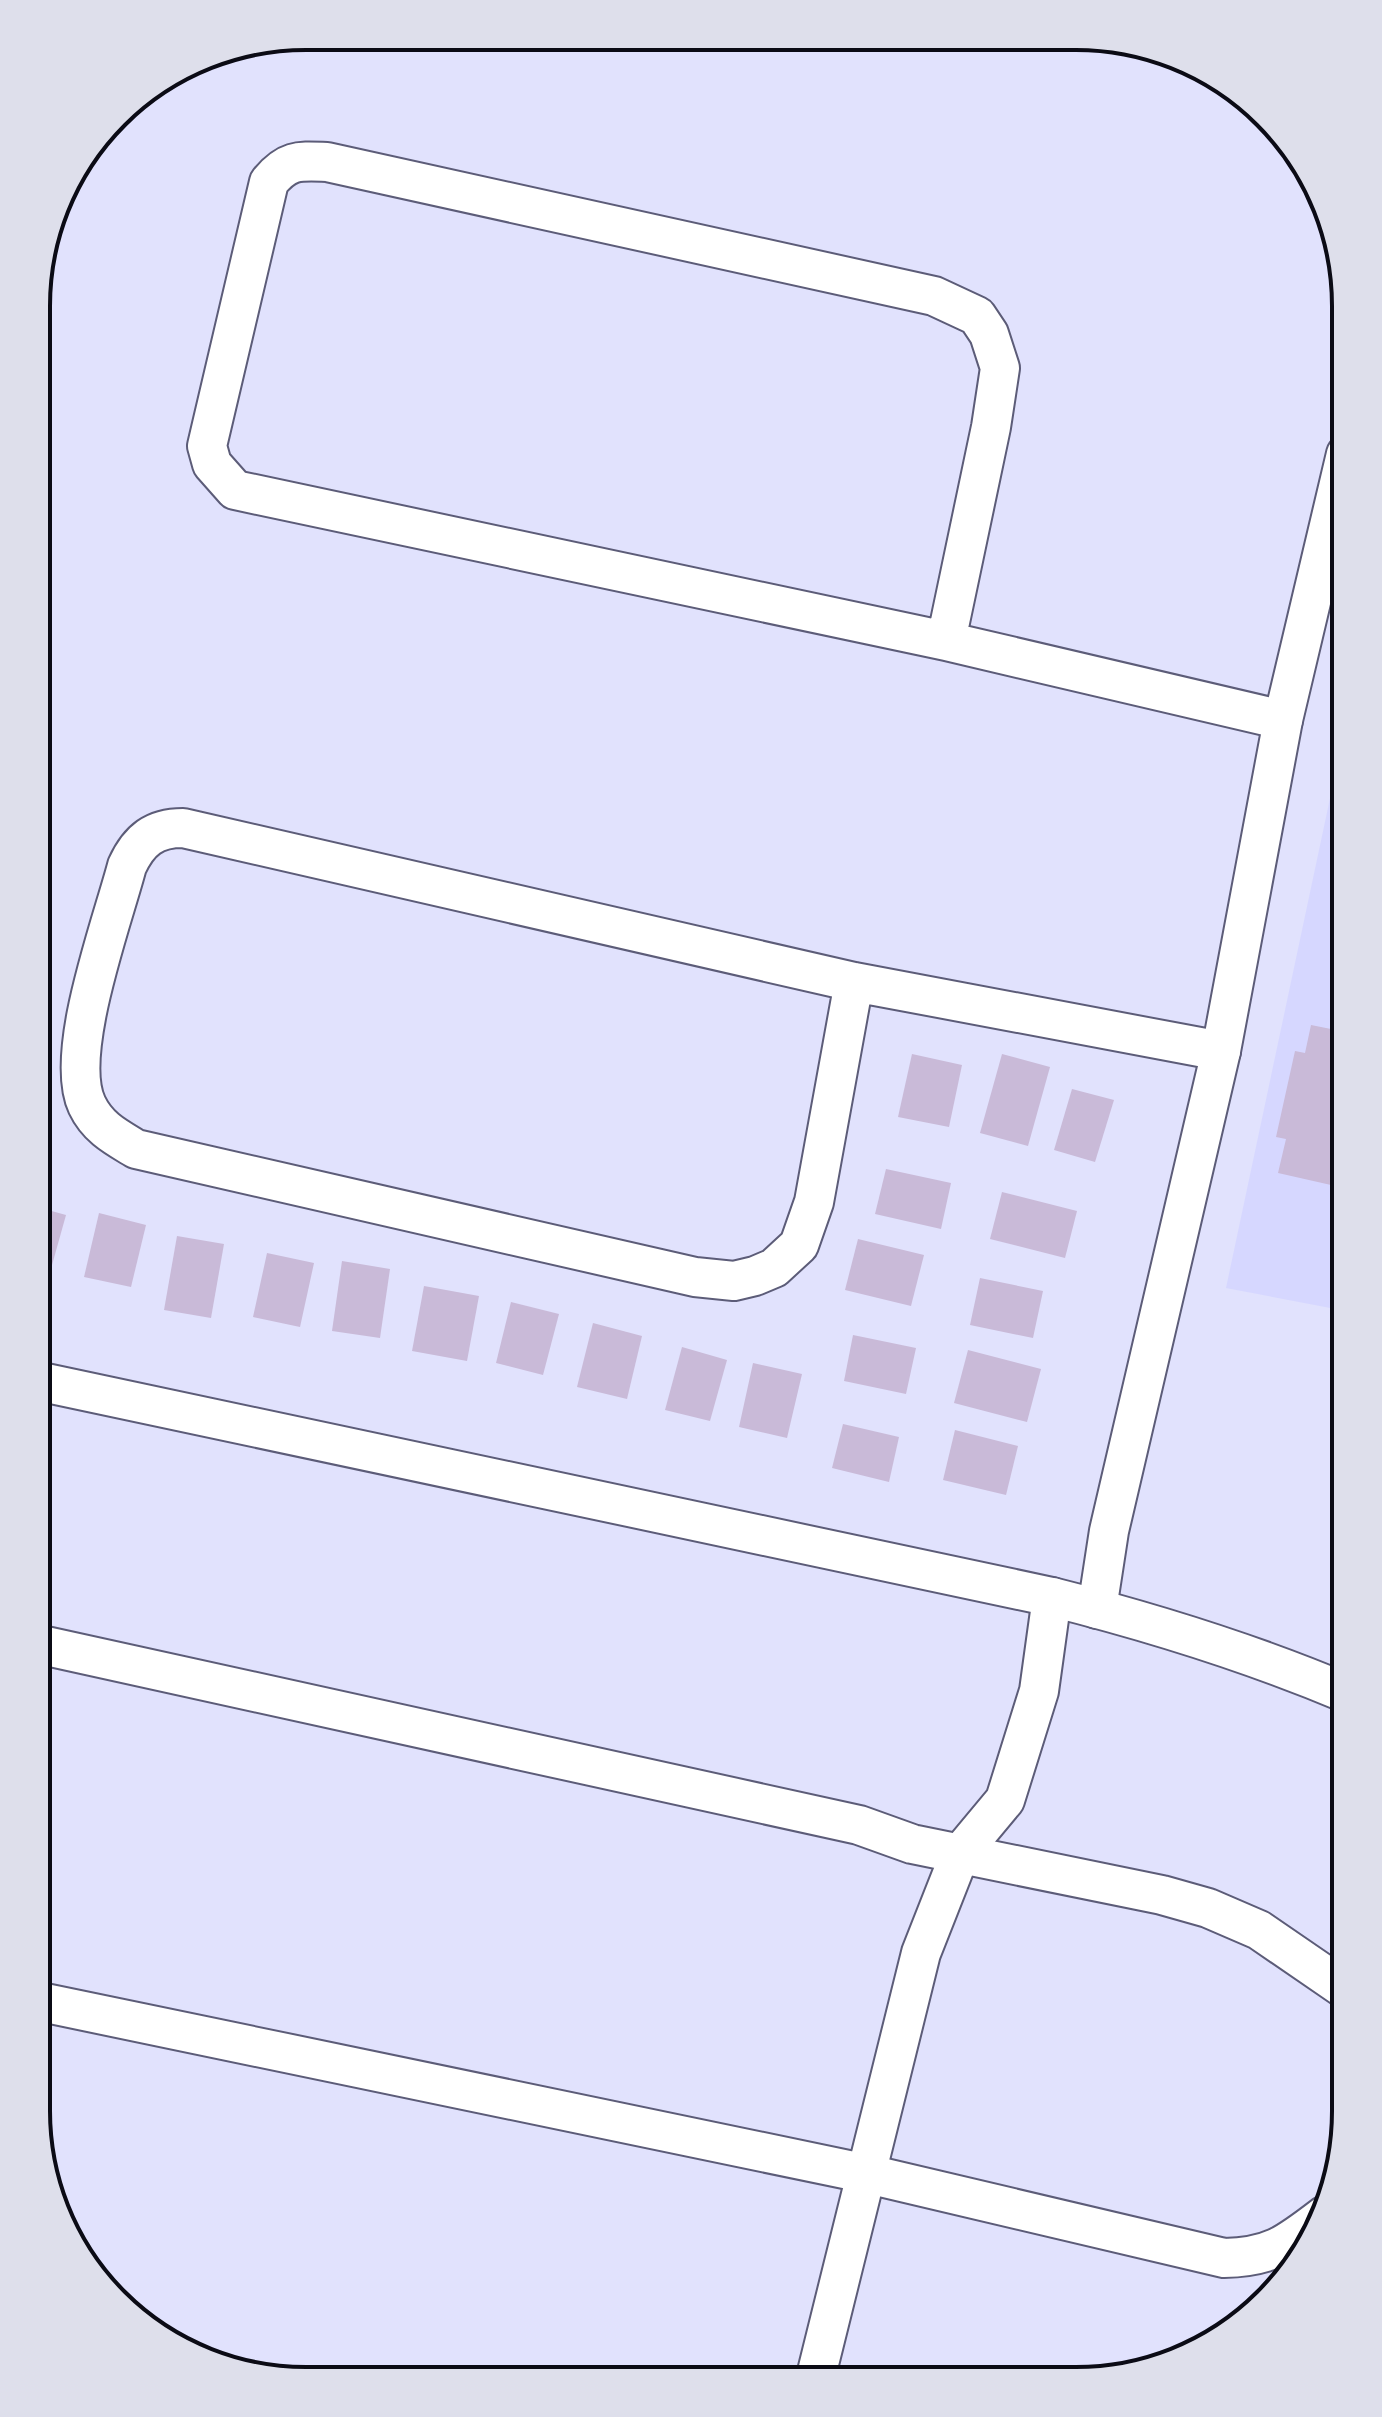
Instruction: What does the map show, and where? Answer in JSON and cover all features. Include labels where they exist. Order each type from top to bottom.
[{"type":"street","points":[[946,641],[991,427],[1000,368],[989,334],[977,316],[934,296],[327,162],[302,161],[282,167],[269,182],[207,446],[212,464],[235,490],[946,641],[1283,720]]},
{"type":"street","points":[[1097,1609],[1109,1531],[1221,1051],[1283,720],[1332,548]]},
{"type":"street","points":[[854,982],[814,1202],[799,1245],[774,1268],[734,1281],[695,1277],[136,1149],[103,1130],[87,1106],[80,1085],[79,1049],[127,866],[137,845],[157,831],[171,828],[854,982],[1221,1051]]},
{"type":"street","points":[[50,1384],[1052,1597],[1292,1670],[1331,1687]]},
{"type":"street","points":[[818,2367],[921,1953],[960,1854],[1005,1800],[1039,1691],[1052,1597]]},
{"type":"street","points":[[50,1647],[859,1825],[912,1844],[1162,1895],[1208,1908],[1259,1930],[1331,1979]]},
{"type":"street","points":[[50,2004],[868,2174],[1224,2258],[1256,2257],[1300,2234]]},
{"type":"shaded area","points":[[1332,790],[1331,1308],[1226,1288]]},
{"type":"building","points":[[1311,1025],[1332,1029],[1331,1185],[1278,1173],[1286,1139],[1276,1137],[1295,1051],[1305,1053]]},
{"type":"building","points":[[912,1054],[962,1065],[949,1127],[898,1117]]},
{"type":"building","points":[[1002,1054],[1050,1067],[1028,1146],[980,1133]]},
{"type":"building","points":[[1072,1089],[1114,1100],[1095,1162],[1054,1150]]},
{"type":"building","points":[[886,1169],[951,1183],[941,1229],[875,1214]]},
{"type":"building","points":[[1002,1192],[1077,1211],[1065,1258],[990,1239]]},
{"type":"building","points":[[50,1211],[66,1215],[50,1272]]},
{"type":"building","points":[[99,1213],[146,1225],[131,1287],[84,1277]]},
{"type":"building","points":[[177,1236],[224,1244],[211,1318],[164,1310]]},
{"type":"building","points":[[858,1239],[924,1255],[911,1306],[845,1290]]},
{"type":"building","points":[[267,1253],[314,1263],[300,1327],[253,1317]]},
{"type":"building","points":[[342,1261],[390,1269],[380,1338],[332,1331]]},
{"type":"building","points":[[980,1278],[1043,1291],[1033,1338],[970,1325]]},
{"type":"building","points":[[424,1286],[479,1296],[467,1361],[412,1351]]},
{"type":"building","points":[[511,1302],[559,1314],[543,1375],[496,1363]]},
{"type":"building","points":[[593,1323],[642,1336],[627,1399],[577,1387]]},
{"type":"building","points":[[853,1335],[916,1348],[906,1394],[844,1381]]},
{"type":"building","points":[[682,1347],[727,1360],[710,1421],[665,1410]]},
{"type":"building","points":[[968,1350],[1041,1369],[1027,1422],[954,1403]]},
{"type":"building","points":[[753,1363],[802,1374],[787,1438],[739,1427]]},
{"type":"building","points":[[843,1424],[899,1437],[889,1482],[832,1468]]},
{"type":"building","points":[[955,1430],[1018,1446],[1006,1495],[943,1480]]}]
